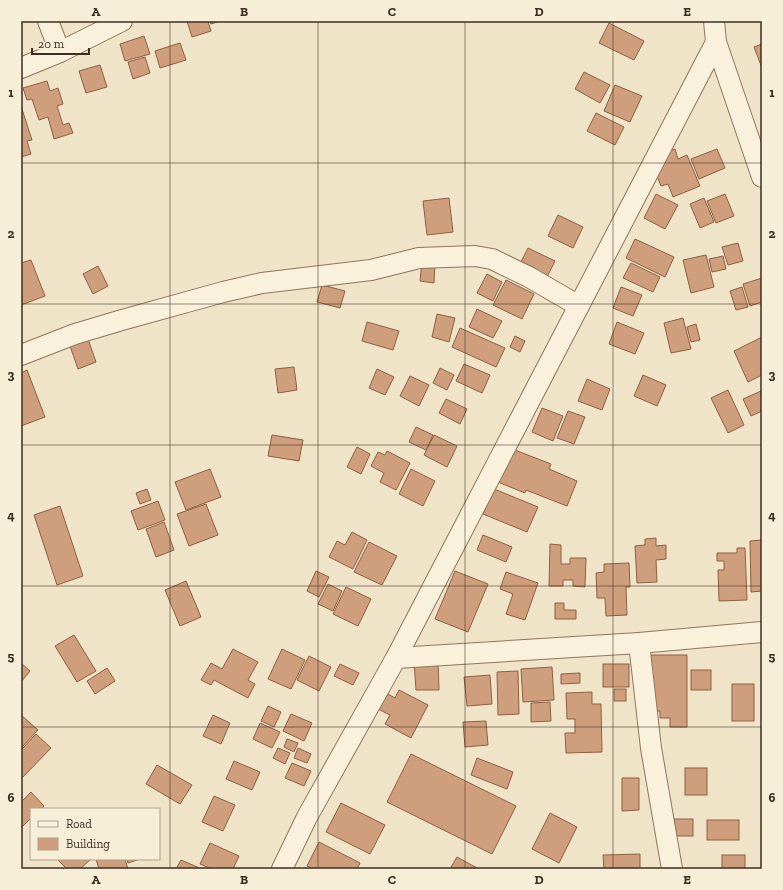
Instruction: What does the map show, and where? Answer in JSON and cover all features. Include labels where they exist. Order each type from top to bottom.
[{"type":"street","points":[[48,21],[60,52]]},
{"type":"street","points":[[21,68],[60,52],[122,21]]},
{"type":"street","points":[[714,21],[716,42],[762,177]]},
{"type":"street","points":[[282,869],[307,818],[396,658],[716,42]]},
{"type":"street","points":[[21,355],[115,322],[223,292],[262,283],[371,270],[419,258],[475,256],[492,259],[529,277],[579,306]]},
{"type":"street","points":[[396,658],[639,644],[762,632]]},
{"type":"street","points":[[639,644],[651,748],[672,869]]},
{"type":"building","points":[[187,21],[208,21],[211,31],[192,37]]},
{"type":"building","points":[[210,21],[220,21],[211,24]]},
{"type":"building","points":[[609,23],[644,41],[634,60],[599,43]]},
{"type":"building","points":[[144,36],[150,54],[125,61],[120,44]]},
{"type":"building","points":[[180,43],[186,60],[160,68],[155,51]]},
{"type":"building","points":[[762,44],[762,68],[754,47]]},
{"type":"building","points":[[145,57],[150,73],[133,79],[128,62]]},
{"type":"building","points":[[100,65],[107,87],[86,93],[79,71]]},
{"type":"building","points":[[584,72],[610,85],[600,103],[575,89]]},
{"type":"building","points":[[47,81],[50,91],[58,88],[63,104],[57,106],[63,125],[69,123],[73,133],[54,139],[48,117],[39,120],[32,99],[27,100],[23,88]]},
{"type":"building","points":[[615,85],[642,96],[630,122],[604,111]]},
{"type":"building","points":[[21,106],[32,140],[27,141],[31,154],[21,157]]},
{"type":"building","points":[[596,113],[624,127],[615,145],[587,131]]},
{"type":"building","points":[[675,149],[678,159],[687,155],[700,186],[673,197],[668,184],[661,186],[655,171],[662,168],[657,156]]},
{"type":"building","points":[[717,149],[725,168],[699,179],[691,159]]},
{"type":"building","points":[[656,194],[678,205],[665,229],[644,218]]},
{"type":"building","points":[[725,194],[734,216],[716,223],[707,201]]},
{"type":"building","points":[[449,198],[453,232],[427,235],[423,201]]},
{"type":"building","points":[[704,198],[714,222],[700,228],[690,204]]},
{"type":"building","points":[[558,215],[583,227],[573,248],[548,236]]},
{"type":"building","points":[[635,239],[674,257],[665,277],[626,258]]},
{"type":"building","points":[[738,243],[743,261],[728,265],[722,247]]},
{"type":"building","points":[[528,248],[555,261],[547,277],[520,264]]},
{"type":"building","points":[[706,255],[714,287],[691,293],[683,260]]},
{"type":"building","points":[[723,256],[726,269],[712,272],[709,259]]},
{"type":"building","points":[[31,260],[45,296],[21,305],[21,263]]},
{"type":"building","points":[[422,261],[435,262],[434,283],[420,281]]},
{"type":"building","points":[[631,263],[660,277],[653,292],[623,278]]},
{"type":"building","points":[[98,266],[108,286],[93,294],[83,274]]},
{"type":"building","points":[[487,274],[502,282],[493,301],[477,293]]},
{"type":"building","points":[[762,278],[762,302],[750,306],[743,284]]},
{"type":"building","points":[[506,280],[534,294],[522,319],[493,305]]},
{"type":"building","points":[[322,285],[345,291],[340,308],[317,302]]},
{"type":"building","points":[[621,287],[642,295],[633,316],[613,308]]},
{"type":"building","points":[[742,287],[748,307],[736,310],[730,291]]},
{"type":"building","points":[[477,309],[502,321],[493,338],[469,327]]},
{"type":"building","points":[[437,314],[455,318],[449,342],[432,337]]},
{"type":"building","points":[[683,318],[691,349],[671,353],[664,323]]},
{"type":"building","points":[[367,322],[399,331],[393,350],[362,341]]},
{"type":"building","points":[[617,322],[644,333],[635,354],[609,344]]},
{"type":"building","points":[[696,324],[700,340],[691,342],[687,327]]},
{"type":"building","points":[[460,328],[505,348],[496,367],[452,347]]},
{"type":"building","points":[[515,336],[525,341],[520,352],[510,347]]},
{"type":"building","points":[[762,337],[762,375],[748,382],[734,351]]},
{"type":"building","points":[[88,339],[96,362],[78,369],[70,346]]},
{"type":"building","points":[[464,364],[490,375],[482,393],[456,381]]},
{"type":"building","points":[[294,367],[297,390],[278,393],[275,369]]},
{"type":"building","points":[[440,368],[454,375],[447,390],[433,383]]},
{"type":"building","points":[[377,369],[394,377],[385,395],[369,388]]},
{"type":"building","points":[[27,370],[45,417],[21,426],[21,373]]},
{"type":"building","points":[[643,375],[666,385],[657,406],[634,396]]},
{"type":"building","points":[[410,376],[429,385],[419,406],[400,396]]},
{"type":"building","points":[[587,379],[610,389],[602,410],[578,401]]},
{"type":"building","points":[[728,390],[744,425],[728,433],[711,398]]},
{"type":"building","points":[[761,391],[762,411],[751,416],[743,399]]},
{"type":"building","points":[[446,399],[467,409],[460,424],[439,413]]},
{"type":"building","points":[[542,408],[563,416],[553,441],[532,432]]},
{"type":"building","points":[[568,411],[585,417],[574,444],[557,438]]},
{"type":"building","points":[[416,427],[433,435],[426,450],[409,442]]},
{"type":"building","points":[[272,435],[303,440],[299,461],[268,456]]},
{"type":"building","points":[[434,435],[457,446],[447,467],[424,455]]},
{"type":"building","points":[[357,447],[370,454],[361,474],[347,467]]},
{"type":"building","points":[[507,447],[551,464],[549,469],[577,481],[567,506],[526,490],[525,493],[493,480]]},
{"type":"building","points":[[387,451],[410,463],[396,490],[380,482],[384,473],[371,466],[378,452],[385,455]]},
{"type":"building","points":[[210,469],[221,497],[186,510],[175,482]]},
{"type":"building","points":[[411,469],[435,481],[423,506],[399,494]]},
{"type":"building","points":[[147,489],[151,500],[140,504],[136,493]]},
{"type":"building","points":[[494,489],[538,507],[527,532],[483,514]]},
{"type":"building","points":[[158,501],[165,520],[138,530],[131,511]]},
{"type":"building","points":[[206,504],[218,535],[189,546],[177,514]]},
{"type":"building","points":[[60,506],[83,576],[57,585],[34,515]]},
{"type":"building","points":[[164,522],[174,550],[156,557],[146,529]]},
{"type":"building","points":[[352,532],[367,540],[353,569],[329,557],[337,541],[345,545]]},
{"type":"building","points":[[483,535],[512,547],[506,562],[477,550]]},
{"type":"building","points":[[656,538],[656,546],[666,545],[666,559],[656,560],[657,582],[637,583],[635,546],[645,545],[645,539]]},
{"type":"building","points":[[762,540],[762,591],[751,592],[750,541]]},
{"type":"building","points":[[369,542],[397,556],[382,585],[354,572]]},
{"type":"building","points":[[550,544],[561,545],[561,564],[570,564],[570,558],[586,558],[585,587],[573,586],[573,580],[563,580],[563,586],[549,586]]},
{"type":"building","points":[[737,548],[745,548],[747,600],[719,601],[718,570],[724,570],[724,561],[717,561],[717,553],[737,553]]},
{"type":"building","points":[[629,563],[630,587],[626,587],[627,615],[606,616],[605,598],[597,598],[596,573],[604,572],[604,564]]},
{"type":"building","points":[[316,571],[329,577],[319,597],[307,591]]},
{"type":"building","points":[[455,571],[488,584],[468,632],[435,619]]},
{"type":"building","points":[[506,572],[538,583],[525,620],[506,614],[513,594],[500,589]]},
{"type":"building","points":[[186,581],[201,617],[180,626],[165,590]]},
{"type":"building","points":[[328,584],[342,591],[333,611],[318,604]]},
{"type":"building","points":[[346,587],[371,599],[358,626],[333,614]]},
{"type":"building","points":[[555,603],[564,603],[564,610],[576,610],[576,619],[555,619]]},
{"type":"building","points":[[74,635],[96,671],[77,682],[55,646]]},
{"type":"building","points":[[233,649],[258,662],[248,680],[255,684],[248,698],[214,680],[211,685],[201,680],[211,663],[222,669]]},
{"type":"building","points":[[282,649],[305,660],[291,689],[268,679]]},
{"type":"building","points":[[649,655],[687,655],[687,727],[670,727],[670,718],[660,718],[660,711],[655,711]]},
{"type":"building","points":[[309,656],[331,667],[319,691],[297,680]]},
{"type":"building","points":[[438,660],[439,690],[416,690],[414,661]]},
{"type":"building","points":[[21,663],[30,671],[21,682]]},
{"type":"building","points":[[340,664],[359,673],[353,685],[334,676]]},
{"type":"building","points":[[603,664],[629,664],[629,687],[603,687]]},
{"type":"building","points":[[552,667],[554,700],[523,702],[521,669]]},
{"type":"building","points":[[107,668],[115,681],[95,694],[87,681]]},
{"type":"building","points":[[691,670],[711,670],[711,690],[691,690]]},
{"type":"building","points":[[518,671],[519,714],[498,715],[497,672]]},
{"type":"building","points":[[580,673],[580,683],[561,684],[561,674]]},
{"type":"building","points":[[490,675],[492,704],[467,706],[464,677]]},
{"type":"building","points":[[732,684],[754,684],[754,721],[732,721]]},
{"type":"building","points":[[614,689],[626,689],[626,701],[614,701]]},
{"type":"building","points":[[399,690],[428,705],[411,738],[385,724],[390,715],[378,709],[386,693],[395,698]]},
{"type":"building","points":[[592,692],[592,704],[601,704],[602,752],[566,753],[565,733],[575,733],[575,719],[567,719],[566,693]]},
{"type":"building","points":[[550,702],[551,721],[531,722],[531,703]]},
{"type":"building","points":[[268,706],[281,712],[274,727],[261,721]]},
{"type":"building","points":[[291,714],[312,723],[304,741],[283,731]]},
{"type":"building","points":[[21,715],[38,730],[21,748]]},
{"type":"building","points":[[213,715],[230,723],[221,744],[203,736]]},
{"type":"building","points":[[486,721],[488,745],[465,747],[463,722]]},
{"type":"building","points":[[260,723],[280,732],[272,748],[253,739]]},
{"type":"building","points":[[36,734],[51,748],[23,777],[21,775],[21,750]]},
{"type":"building","points":[[287,739],[298,743],[294,752],[284,747]]},
{"type":"building","points":[[278,748],[290,753],[285,764],[273,758]]},
{"type":"building","points":[[298,748],[311,754],[307,763],[294,758]]},
{"type":"building","points":[[411,754],[516,806],[492,854],[387,802]]},
{"type":"building","points":[[477,758],[513,772],[507,789],[471,775]]},
{"type":"building","points":[[234,761],[260,772],[252,790],[226,779]]},
{"type":"building","points":[[292,763],[311,771],[304,786],[285,778]]},
{"type":"building","points":[[157,765],[192,785],[180,804],[146,784]]},
{"type":"building","points":[[685,768],[707,768],[707,795],[685,795]]},
{"type":"building","points":[[622,778],[639,778],[639,810],[622,811]]},
{"type":"building","points":[[31,792],[44,806],[42,808],[30,808],[30,819],[21,828],[21,802]]},
{"type":"building","points":[[214,796],[235,805],[223,831],[202,822]]},
{"type":"building","points":[[341,803],[385,825],[370,854],[326,832]]},
{"type":"building","points":[[550,813],[577,827],[559,863],[532,849]]},
{"type":"building","points":[[671,819],[693,819],[693,836],[671,836]]},
{"type":"building","points":[[707,820],[739,820],[739,840],[707,840]]},
{"type":"building","points":[[319,842],[360,863],[357,869],[313,869],[307,866]]},
{"type":"building","points":[[210,843],[239,856],[233,869],[212,869],[200,864]]},
{"type":"building","points":[[640,854],[640,869],[604,869],[603,855]]},
{"type":"building","points":[[722,855],[745,855],[745,869],[722,869]]},
{"type":"building","points":[[457,857],[479,869],[450,869]]},
{"type":"building","points":[[58,860],[90,860],[80,869],[67,869]]},
{"type":"building","points":[[96,860],[125,860],[128,869],[99,869]]},
{"type":"building","points":[[127,860],[137,860],[128,863]]},
{"type":"building","points":[[181,860],[202,869],[176,869]]}]
